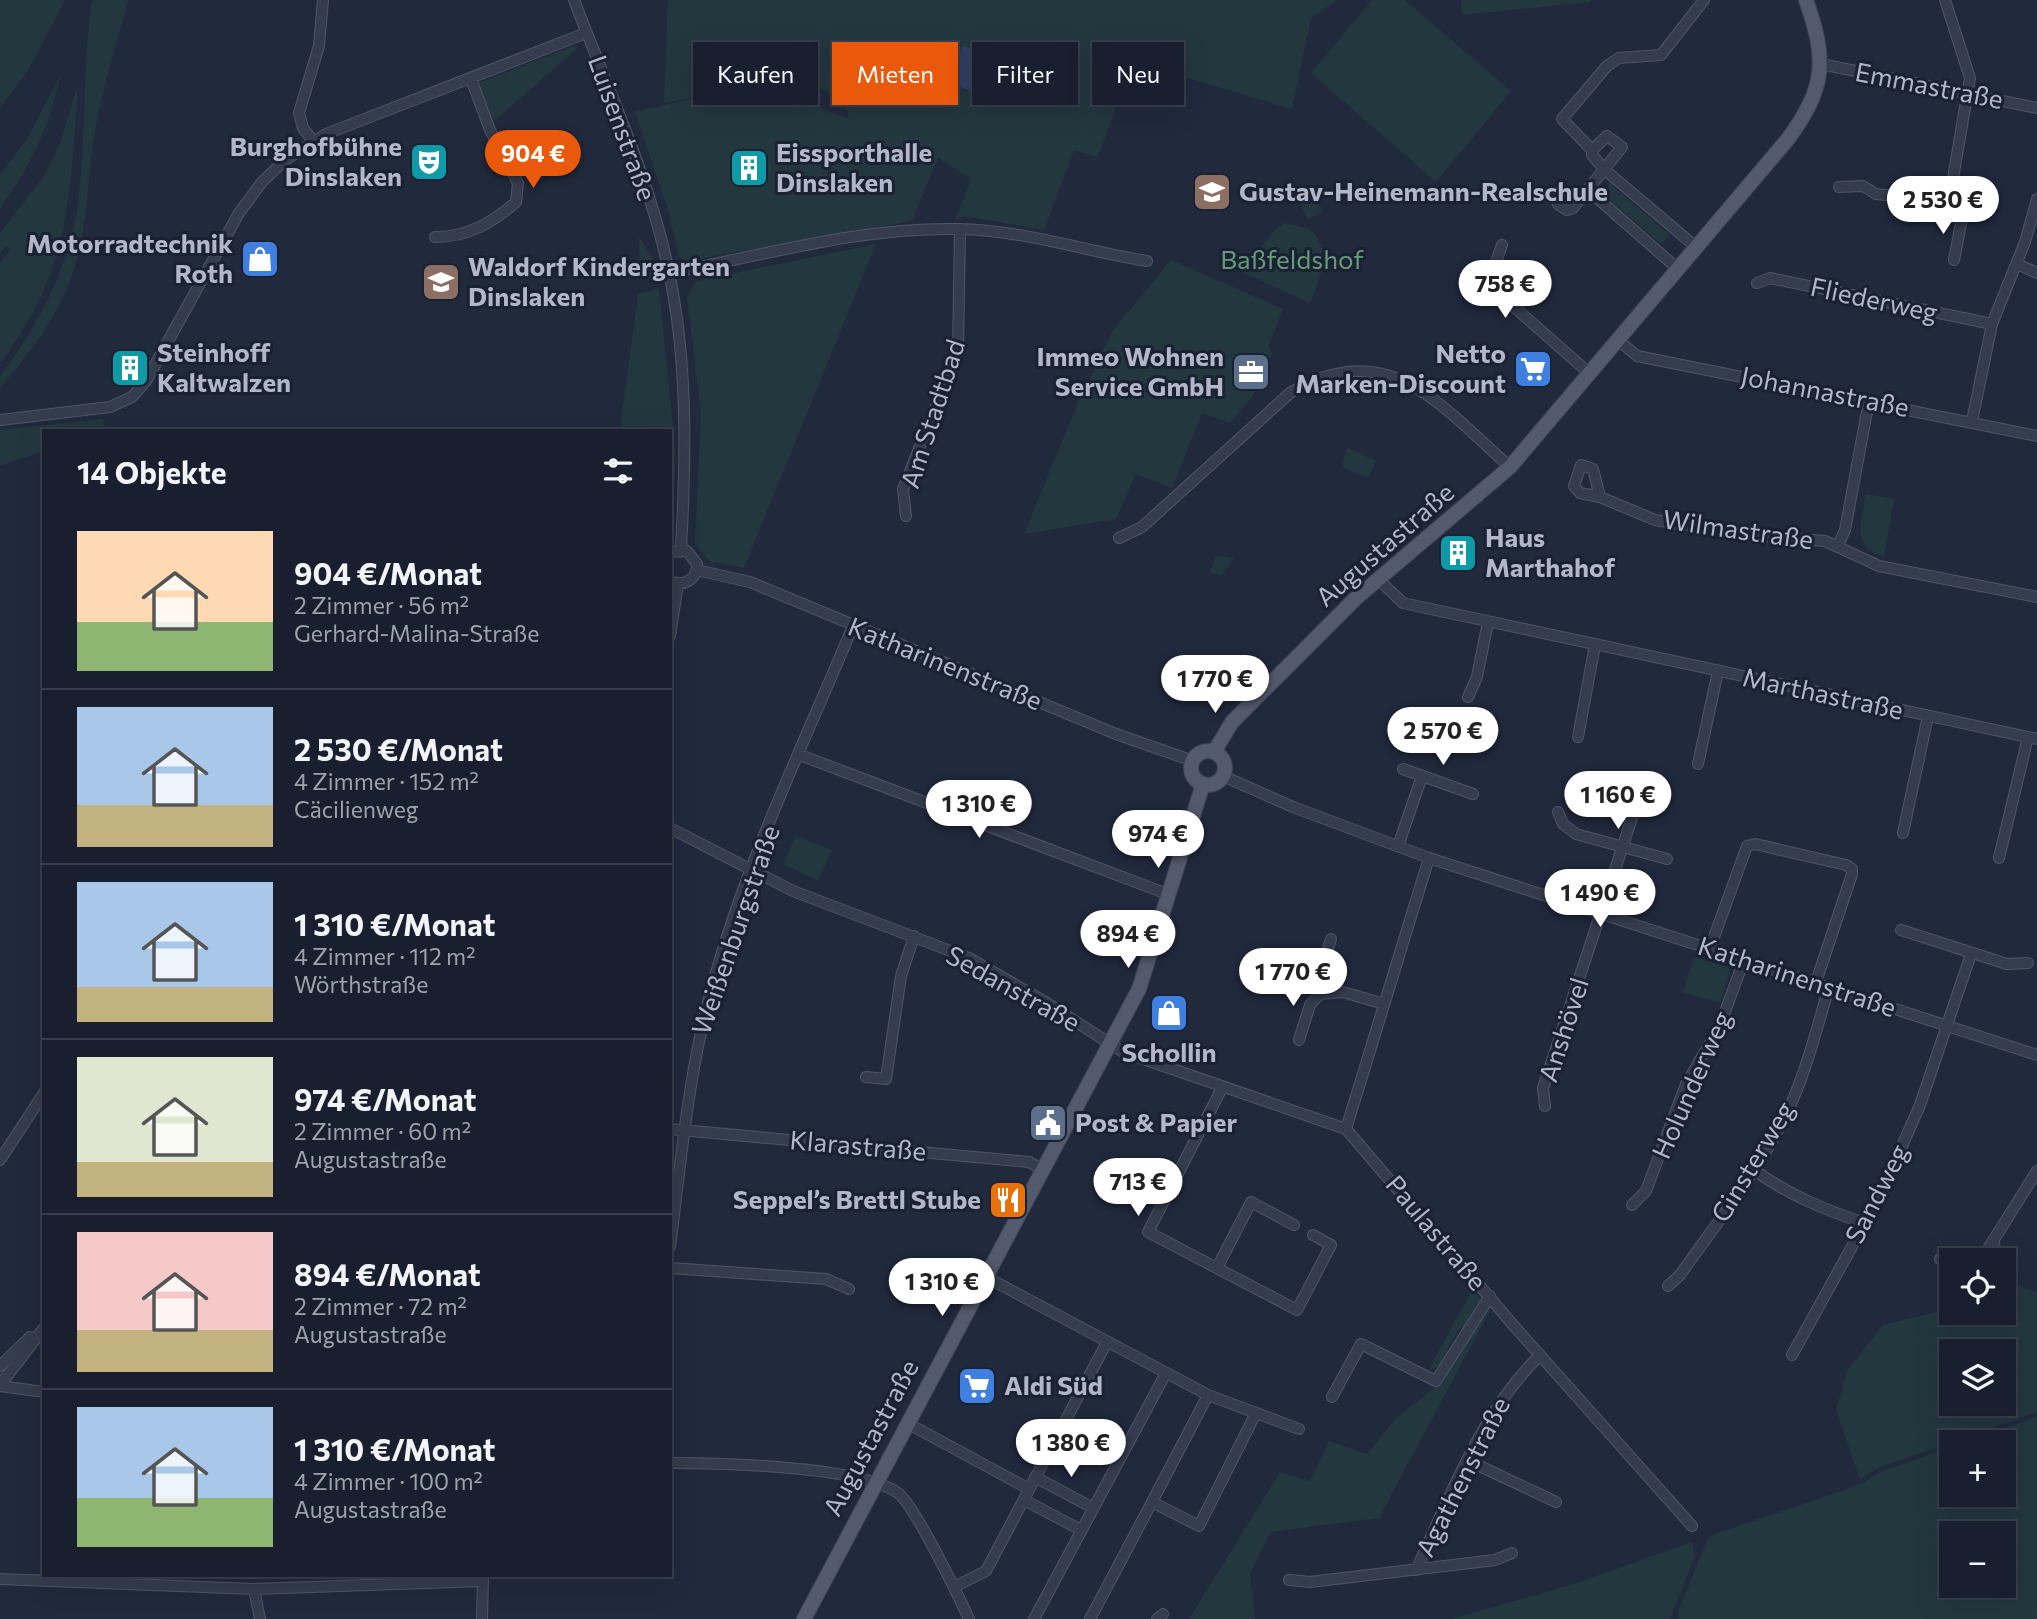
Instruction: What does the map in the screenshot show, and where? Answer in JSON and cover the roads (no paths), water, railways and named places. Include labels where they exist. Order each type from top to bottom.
[{"type":"main road","name":"Augustastraße","points":[[1214,752],[1232,722],[1378,579],[1510,467],[1803,118],[1817,89],[1821,64],[1818,36],[1806,0]]},
{"type":"main road","points":[[1204,752],[1214,752],[1222,759],[1223,776],[1215,784],[1203,784],[1194,778],[1193,761],[1204,752]]},
{"type":"main road","name":"Augustastraße","points":[[804,1619],[984,1276],[1139,989],[1203,784]]},
{"type":"street","points":[[313,141],[303,128],[299,113],[319,46],[323,0]]},
{"type":"street","name":"Luisenstraße","points":[[574,0],[648,195],[669,273],[685,416],[676,551],[695,559],[697,570]]},
{"type":"street","points":[[1696,247],[1605,170],[1592,155],[1592,150],[1562,119],[1607,66],[1619,58],[1661,55],[1704,0]]},
{"type":"street","points":[[1945,0],[1970,78],[1949,202]]},
{"type":"street","points":[[0,420],[110,407],[132,397],[146,381],[239,213],[262,181],[285,160],[313,141],[586,33]]},
{"type":"street","name":"Emmastraße","points":[[1821,64],[2037,108]]},
{"type":"street","points":[[435,237],[455,237],[484,226],[516,202],[518,183],[490,130],[471,79]]},
{"type":"street","points":[[1555,195],[1558,204],[1567,209],[1573,208],[1622,147],[1606,136],[1592,150]]},
{"type":"street","points":[[1839,187],[1863,187],[1876,194],[1949,202],[1964,208],[1954,260]]},
{"type":"street","points":[[1589,191],[1678,269]]},
{"type":"street","points":[[1972,421],[1992,324],[2017,264],[2037,199]]},
{"type":"street","points":[[669,273],[834,239],[912,229],[1007,232],[1147,261]]},
{"type":"street","name":"Am Stadtbad","points":[[906,516],[903,489],[958,351],[960,229]]},
{"type":"street","points":[[1502,244],[1488,284],[1589,373]]},
{"type":"street","points":[[2017,264],[2037,273]]},
{"type":"street","name":"Fliederweg","points":[[1756,283],[1770,278],[1992,324]]},
{"type":"street","name":"Johannastraße","points":[[1618,340],[1637,356],[2037,436]]},
{"type":"street","points":[[1119,538],[1142,527],[1290,393],[1313,380],[1336,373],[1370,371],[1409,382],[1510,467]]},
{"type":"street","name":"Wilmastraße","points":[[1838,545],[1845,530],[1869,401]]},
{"type":"street","name":"Wilmastraße","points":[[1600,498],[1655,520],[1703,530],[1815,540],[1838,545],[1879,566],[2037,597]]},
{"type":"street","points":[[672,609],[674,582],[692,579],[697,570]]},
{"type":"street","name":"Katharinenstraße","points":[[697,570],[750,582],[1116,734],[1193,761]]},
{"type":"street","name":"Marthastraße","points":[[1378,579],[1403,603],[2032,738],[1999,858]]},
{"type":"street","points":[[1468,697],[1477,677],[1488,622]]},
{"type":"street","name":"Weißenburgstraße","points":[[672,1230],[694,1060],[710,992],[751,872],[853,626]]},
{"type":"street","points":[[1578,737],[1595,645]]},
{"type":"street","name":"Marthastraße","points":[[1698,764],[1718,671]]},
{"type":"street","name":"Marthastraße","points":[[1903,833],[1928,716]]},
{"type":"street","points":[[800,755],[1170,895]]},
{"type":"street","points":[[1403,769],[1473,794]]},
{"type":"street","name":"Katharinenstraße","points":[[1223,776],[1293,807],[1429,858],[2037,1055]]},
{"type":"street","points":[[1398,846],[1422,776]]},
{"type":"street","points":[[1558,812],[1563,824],[1576,834],[1667,859]]},
{"type":"street","name":"Anshövel","points":[[1545,1107],[1543,1088],[1603,914],[1634,812]]},
{"type":"street","name":"Sedanstraße","points":[[672,829],[751,872],[793,891],[969,958],[1110,1045]]},
{"type":"street","points":[[1710,948],[1747,846],[1755,845],[1846,865],[1852,869],[1852,874],[1816,982]]},
{"type":"street","points":[[1110,1045],[1222,1088],[1346,1129],[1429,858]]},
{"type":"street","points":[[1901,930],[2007,964],[2028,963]]},
{"type":"street","name":"Sedanstraße","points":[[866,1077],[886,1079],[901,976],[914,936]]},
{"type":"street","points":[[1320,994],[1318,981],[1331,939]]},
{"type":"street","name":"Sandweg","points":[[1792,1355],[1881,1194],[1920,1105],[1971,954]]},
{"type":"street","name":"Holunderweg","points":[[1632,1205],[1646,1191],[1686,1084],[1719,1028],[1744,960]]},
{"type":"street","name":"Ginsterweg","points":[[1668,1286],[1680,1275],[1754,1170],[1784,1118],[1805,1067],[1829,987]]},
{"type":"street","points":[[1299,1040],[1310,1005],[1320,994],[1343,992],[1384,1004]]},
{"type":"street","points":[[1222,1088],[1148,1232],[1297,1310],[1331,1245],[1313,1235]]},
{"type":"street","points":[[0,1160],[42,1096]]},
{"type":"street","name":"Klarastraße","points":[[672,1129],[1029,1162],[1043,1170]]},
{"type":"street","name":"Paulastraße","points":[[1346,1129],[1540,1355],[1692,1526]]},
{"type":"street","points":[[1754,1170],[1786,1193],[1818,1208],[1864,1223]]},
{"type":"street","points":[[1989,1248],[2037,1171]]},
{"type":"street","points":[[1217,1268],[1251,1202],[1294,1225]]},
{"type":"street","points":[[1993,1241],[1995,1248]]},
{"type":"street","points":[[672,1268],[826,1279],[849,1289]]},
{"type":"street","points":[[984,1276],[1208,1395],[1299,1429]]},
{"type":"street","points":[[1332,1397],[1361,1344],[1436,1381],[1490,1296]]},
{"type":"street","points":[[0,1366],[42,1330]]},
{"type":"street","points":[[42,1331],[0,1385],[42,1392]]},
{"type":"street","points":[[954,1587],[986,1572],[1107,1342]]},
{"type":"street","name":"Agathenstraße","points":[[1416,1570],[1494,1409],[1514,1380],[1540,1355]]},
{"type":"street","points":[[1034,1619],[1166,1373]]},
{"type":"street","points":[[1090,1619],[1208,1395]]},
{"type":"street","points":[[1152,1502],[1199,1526],[1256,1413]]},
{"type":"street","points":[[908,1423],[1029,1489]]},
{"type":"street","points":[[1468,1460],[1556,1502]]},
{"type":"street","points":[[672,1463],[768,1466],[875,1484],[898,1493],[906,1502],[954,1587],[969,1619]]},
{"type":"street","points":[[1035,1478],[1093,1508]]},
{"type":"street","points":[[1024,1500],[1081,1530]]},
{"type":"street","points":[[1289,1580],[1310,1582],[1416,1570],[1495,1560],[1512,1553]]},
{"type":"street","points":[[0,1579],[254,1589],[483,1578],[482,1619]]},
{"type":"street","points":[[254,1589],[260,1619]]},
{"type":"water","points":[[963,46],[972,49],[972,91],[958,86],[958,59]]},
{"type":"place","name":"Burghofbühne Dinslaken","points":[[429,162]]},
{"type":"place","name":"Eissporthalle Dinslaken","points":[[749,168]]},
{"type":"place","name":"Gustav-Heinemann-Realschule","points":[[1212,192]]},
{"type":"place","name":"Motorradtechnik Roth","points":[[260,259]]},
{"type":"place","name":"Waldorf Kindergarten Dinslaken","points":[[441,282]]},
{"type":"place","name":"Steinhoff Kaltwalzen","points":[[130,368]]},
{"type":"place","name":"Netto Marken-Discount","points":[[1533,369]]},
{"type":"place","name":"Immeo Wohnen Service GmbH","points":[[1251,372]]},
{"type":"place","name":"Haus Marthahof","points":[[1458,553]]},
{"type":"place","name":"Schollin","points":[[1169,1013]]},
{"type":"place","name":"Post & Papier","points":[[1048,1123]]},
{"type":"place","name":"Seppel’s Brettl Stube","points":[[1008,1200]]},
{"type":"place","name":"Aldi Süd","points":[[977,1386]]},
{"type":"park label","name":"Baßfeldshof","points":[[1292,260]]}]
